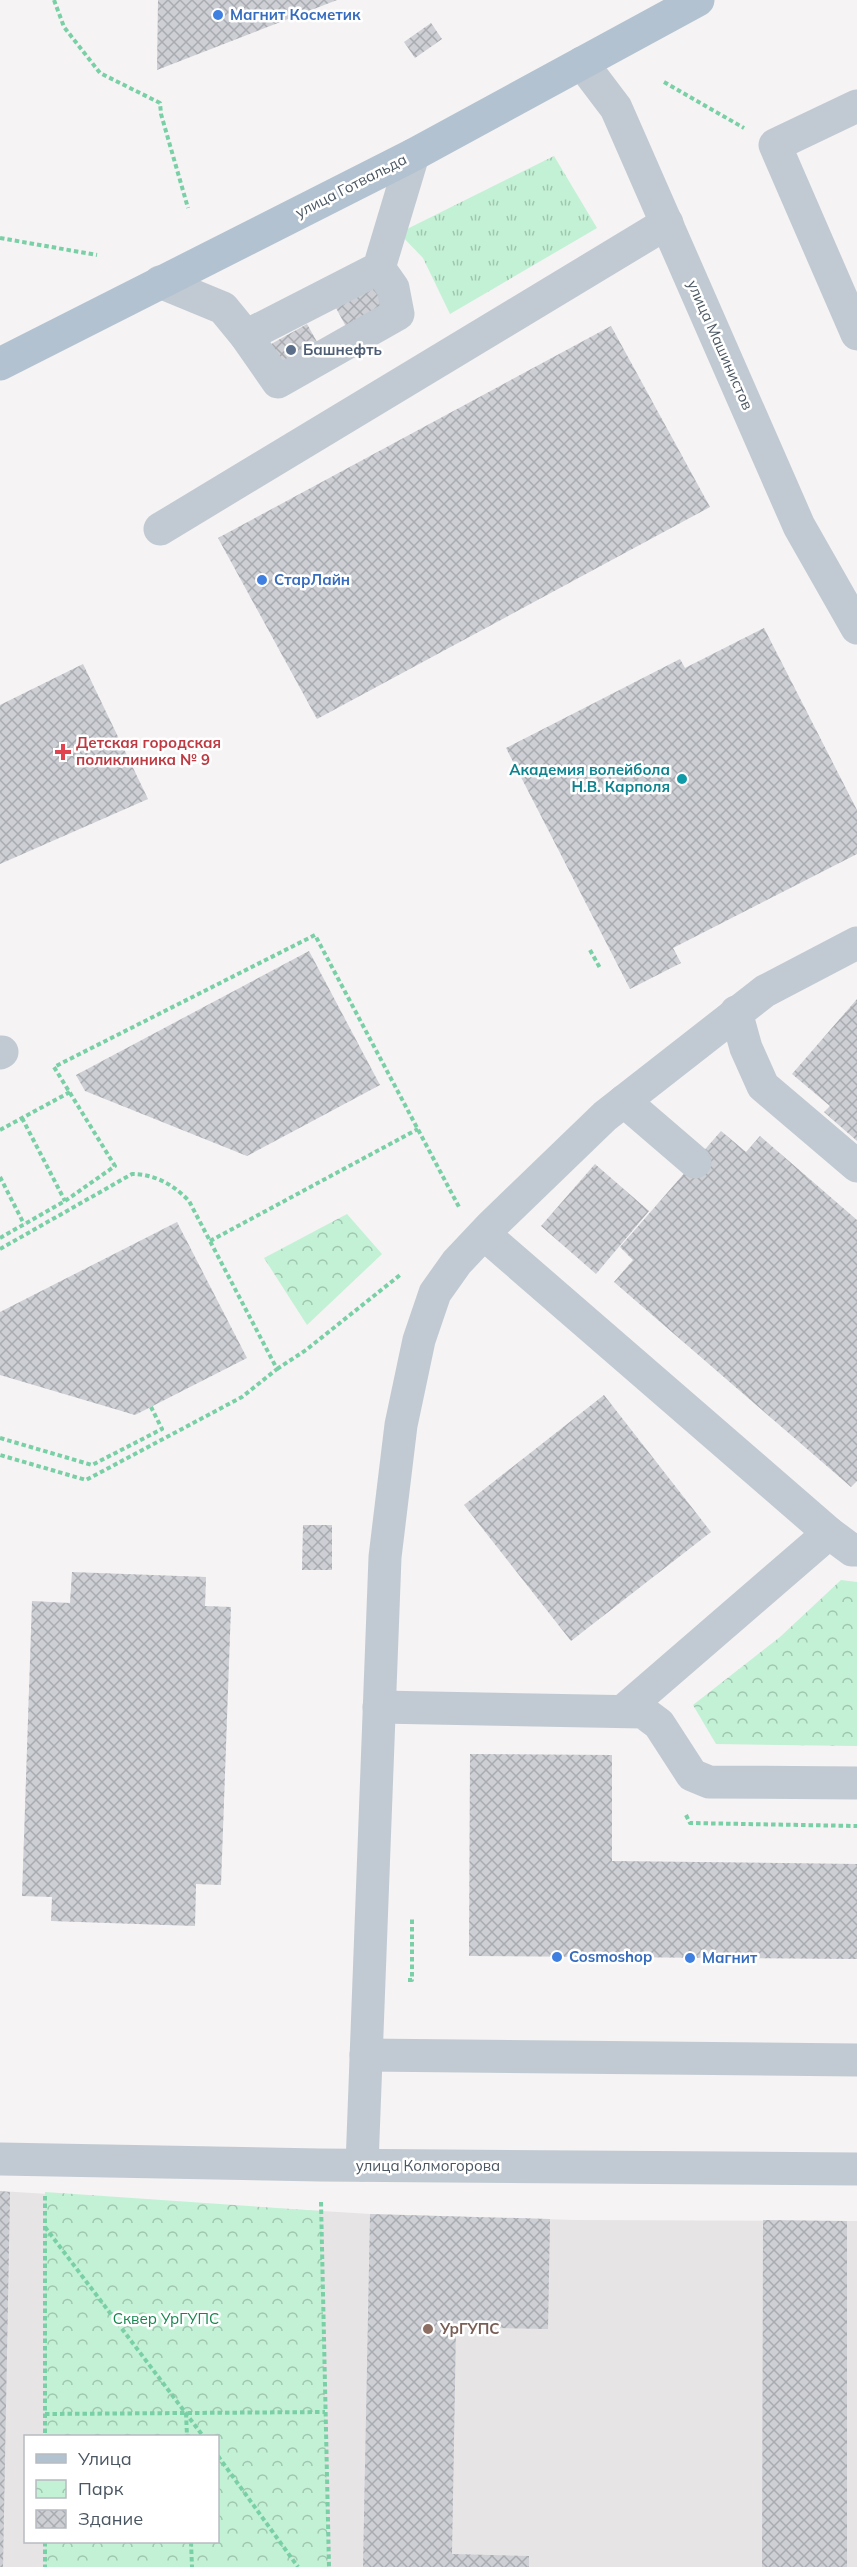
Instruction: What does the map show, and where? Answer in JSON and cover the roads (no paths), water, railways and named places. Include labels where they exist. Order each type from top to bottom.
[{"type":"main road","name":"улица Готвальда","points":[[0,364],[413,155],[698,0]]},
{"type":"street","name":"улица Машинистов","points":[[582,63],[616,108],[799,526],[857,628]]},
{"type":"street","points":[[857,106],[775,145],[857,334]]},
{"type":"street","points":[[246,336],[379,268],[413,155]]},
{"type":"street","points":[[160,529],[667,223]]},
{"type":"street","points":[[160,282],[223,308],[278,382],[398,314],[393,288],[379,268]]},
{"type":"street","points":[[362,2165],[385,1557],[400,1425],[414,1362],[435,1293],[457,1262],[518,1198],[633,1095],[765,991],[857,943]]},
{"type":"street","points":[[736,1012],[746,1048],[764,1086],[857,1166]]},
{"type":"street","points":[[633,1095],[701,1154]]},
{"type":"street","points":[[484,1234],[829,1533],[852,1550],[857,1550]]},
{"type":"street","points":[[623,1712],[829,1533]]},
{"type":"street","points":[[379,1707],[643,1712],[659,1725],[692,1775],[709,1782],[857,1783]]},
{"type":"street","points":[[366,2055],[857,2060]]},
{"type":"street","name":"улица Колмогорова","points":[[0,2159],[320,2165],[857,2169]]},
{"type":"place","name":"Магнит Косметик","points":[[218,15]]},
{"type":"place","name":"Башнефть","points":[[291,350]]},
{"type":"place","name":"СтарЛайн","points":[[262,580]]},
{"type":"place","name":"Детская городская поликлиника № 9","points":[[63,752]]},
{"type":"place","name":"Академия волейбола Н.В. Карполя","points":[[682,779]]},
{"type":"place","name":"Cosmoshop","points":[[557,1957]]},
{"type":"place","name":"Магнит","points":[[690,1958]]},
{"type":"place","name":"УрГУПС","points":[[428,2329]]},
{"type":"park label","name":"Сквер УрГУПС","points":[[166,2319]]}]
